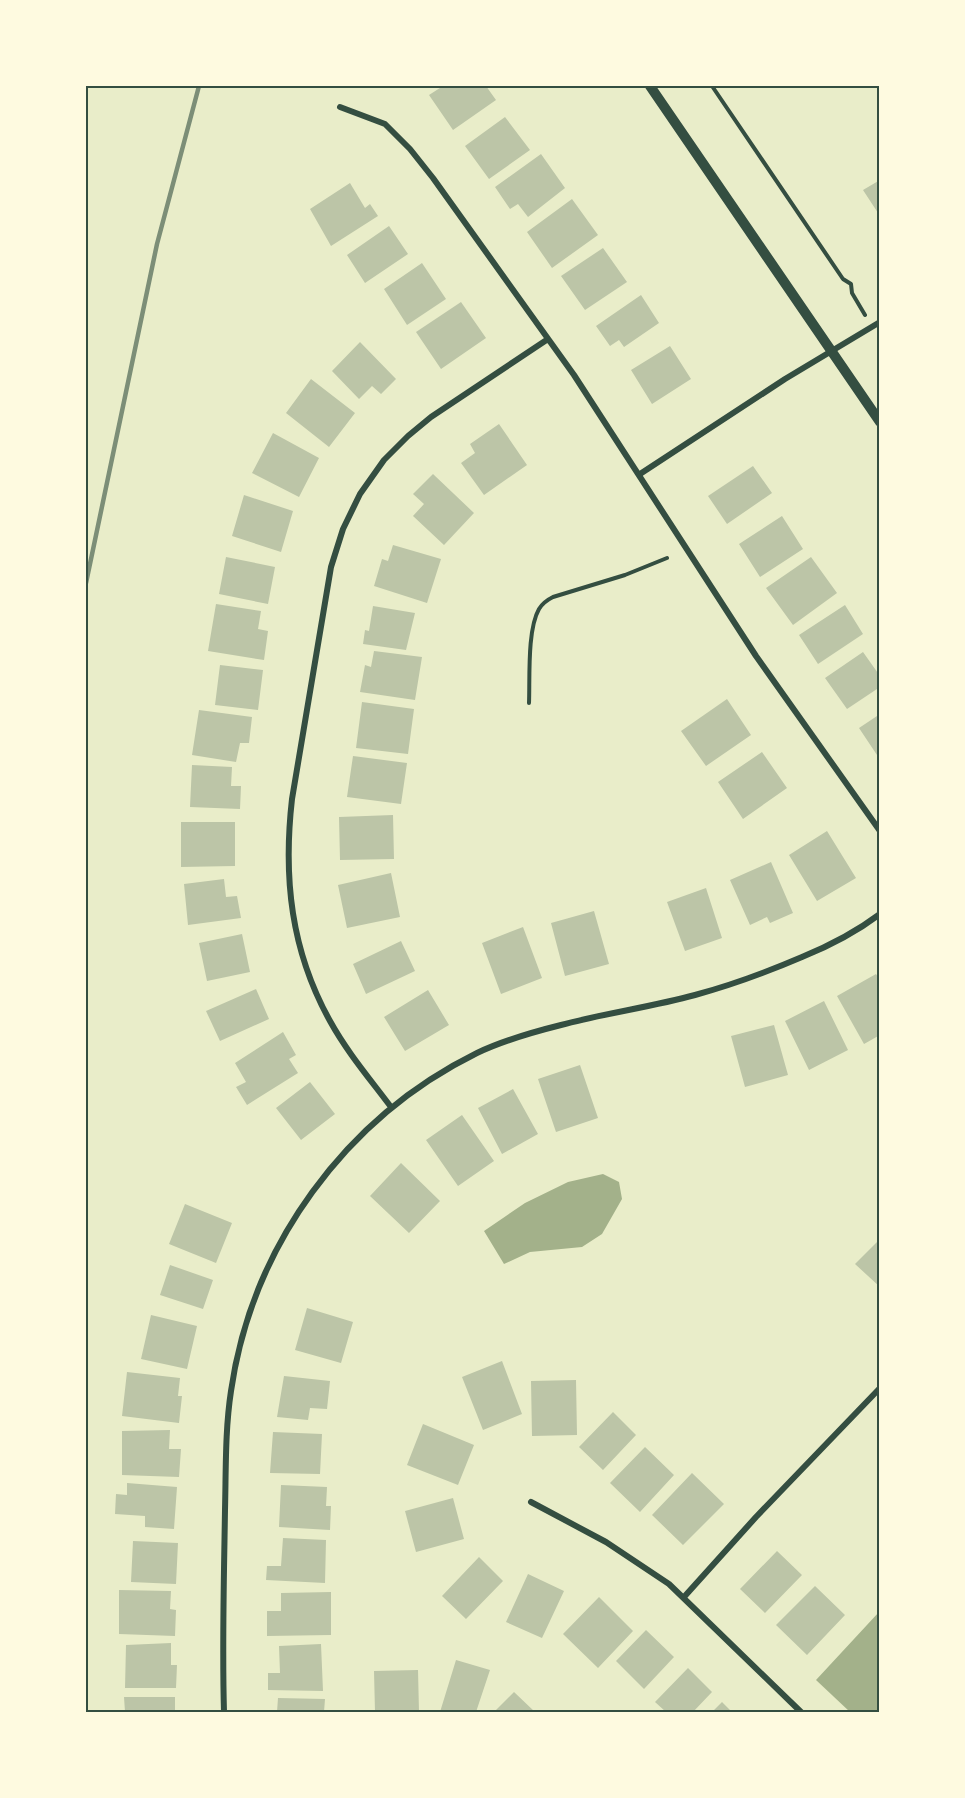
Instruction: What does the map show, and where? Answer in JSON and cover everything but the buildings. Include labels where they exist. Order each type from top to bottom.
[{"type":"street","points":[[650,86],[879,422]]},
{"type":"street","points":[[340,107],[385,124],[410,149],[574,375],[756,656],[879,831]]},
{"type":"street","points":[[639,474],[785,379],[879,322]]},
{"type":"street","points":[[391,1107],[348,1050],[330,1020],[312,982],[298,941],[288,882],[292,799],[331,567],[343,529],[360,494],[384,460],[430,417],[548,339]]},
{"type":"street","points":[[224,1713],[227,1434],[231,1392],[242,1337],[255,1296],[269,1263],[299,1209],[337,1159],[391,1107],[443,1071],[479,1052],[522,1035],[694,996],[769,972],[819,950],[864,926],[879,914]]},
{"type":"street","points":[[684,1598],[756,1517],[879,1388]]},
{"type":"street","points":[[531,1502],[631,1557],[684,1598],[801,1713]]},
{"type":"path","points":[[712,86],[843,279],[851,284],[852,293]]},
{"type":"path","points":[[529,703],[533,627],[538,610],[545,602],[553,597],[625,575],[667,558]]},
{"type":"shaded area","points":[[603,1174],[619,1182],[622,1199],[602,1234],[582,1247],[530,1252],[504,1264],[484,1231],[525,1203],[568,1182]]},
{"type":"shaded area","points":[[879,1612],[879,1712],[850,1712],[816,1680]]},
{"type":"railway","points":[[86,583],[157,244],[199,86]]}]
